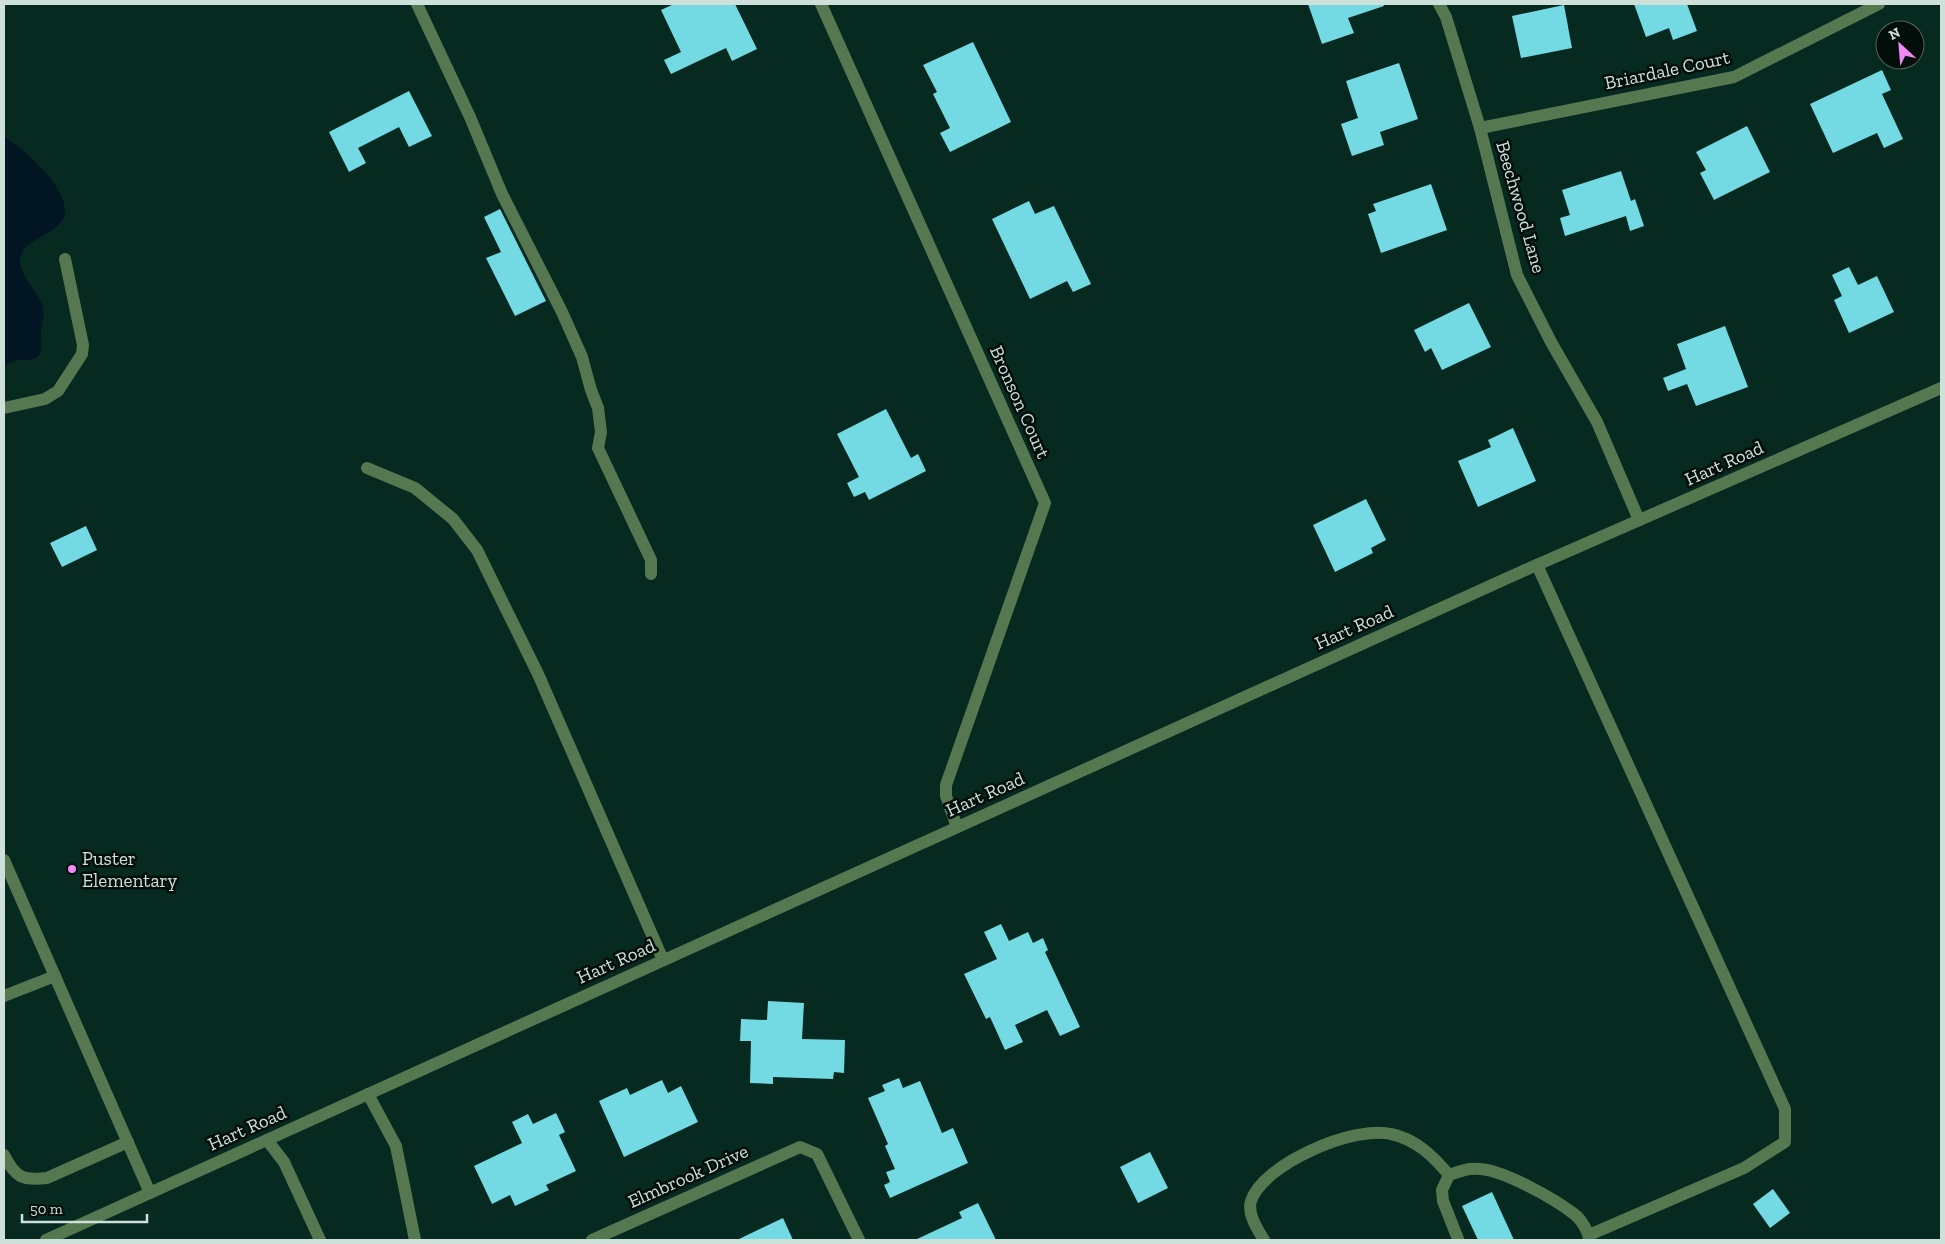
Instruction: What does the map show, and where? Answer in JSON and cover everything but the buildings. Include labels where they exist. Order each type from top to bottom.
[{"type":"street","points":[[417,4],[470,117],[502,194],[562,312],[582,358],[598,408],[601,432],[598,448],[651,560],[651,574]]},
{"type":"street","name":"Bronson Court","points":[[821,4],[1045,503],[946,785],[946,796],[958,827]]},
{"type":"street","name":"Beechwood Lane","points":[[1439,4],[1446,17],[1480,128],[1517,275],[1551,342],[1597,422],[1639,520]]},
{"type":"street","name":"Briardale Court","points":[[1480,128],[1734,77],[1879,4]]},
{"type":"street","points":[[4,408],[45,399],[58,391],[82,354],[83,345],[65,259]]},
{"type":"street","name":"Hart Road","points":[[46,1240],[1537,565],[1941,388]]},
{"type":"street","points":[[367,468],[415,488],[453,519],[477,550],[538,674],[663,960]]},
{"type":"street","points":[[1458,1239],[1442,1201],[1442,1190],[1450,1175],[1464,1169],[1482,1169],[1506,1176],[1576,1215],[1589,1238],[1744,1168],[1785,1142],[1785,1109],[1537,565]]},
{"type":"street","points":[[4,860],[150,1193]]},
{"type":"street","points":[[4,996],[55,976]]},
{"type":"street","points":[[368,1094],[396,1146],[415,1240]]},
{"type":"street","points":[[1264,1240],[1253,1220],[1250,1203],[1260,1185],[1291,1160],[1333,1142],[1364,1132],[1392,1134],[1421,1147],[1435,1158],[1450,1175]]},
{"type":"street","points":[[267,1140],[284,1162],[320,1240]]},
{"type":"street","points":[[4,1155],[11,1169],[21,1178],[33,1180],[47,1178],[128,1142]]},
{"type":"street","name":"Elmbrook Drive","points":[[592,1240],[800,1147],[817,1154],[859,1240]]},
{"type":"water","points":[[4,137],[13,142],[46,172],[62,197],[65,209],[63,219],[58,225],[30,244],[21,255],[21,267],[43,307],[40,353],[35,359],[16,360],[4,366]]},
{"type":"place","name":"Puster Elementary","points":[[72,869]]}]
